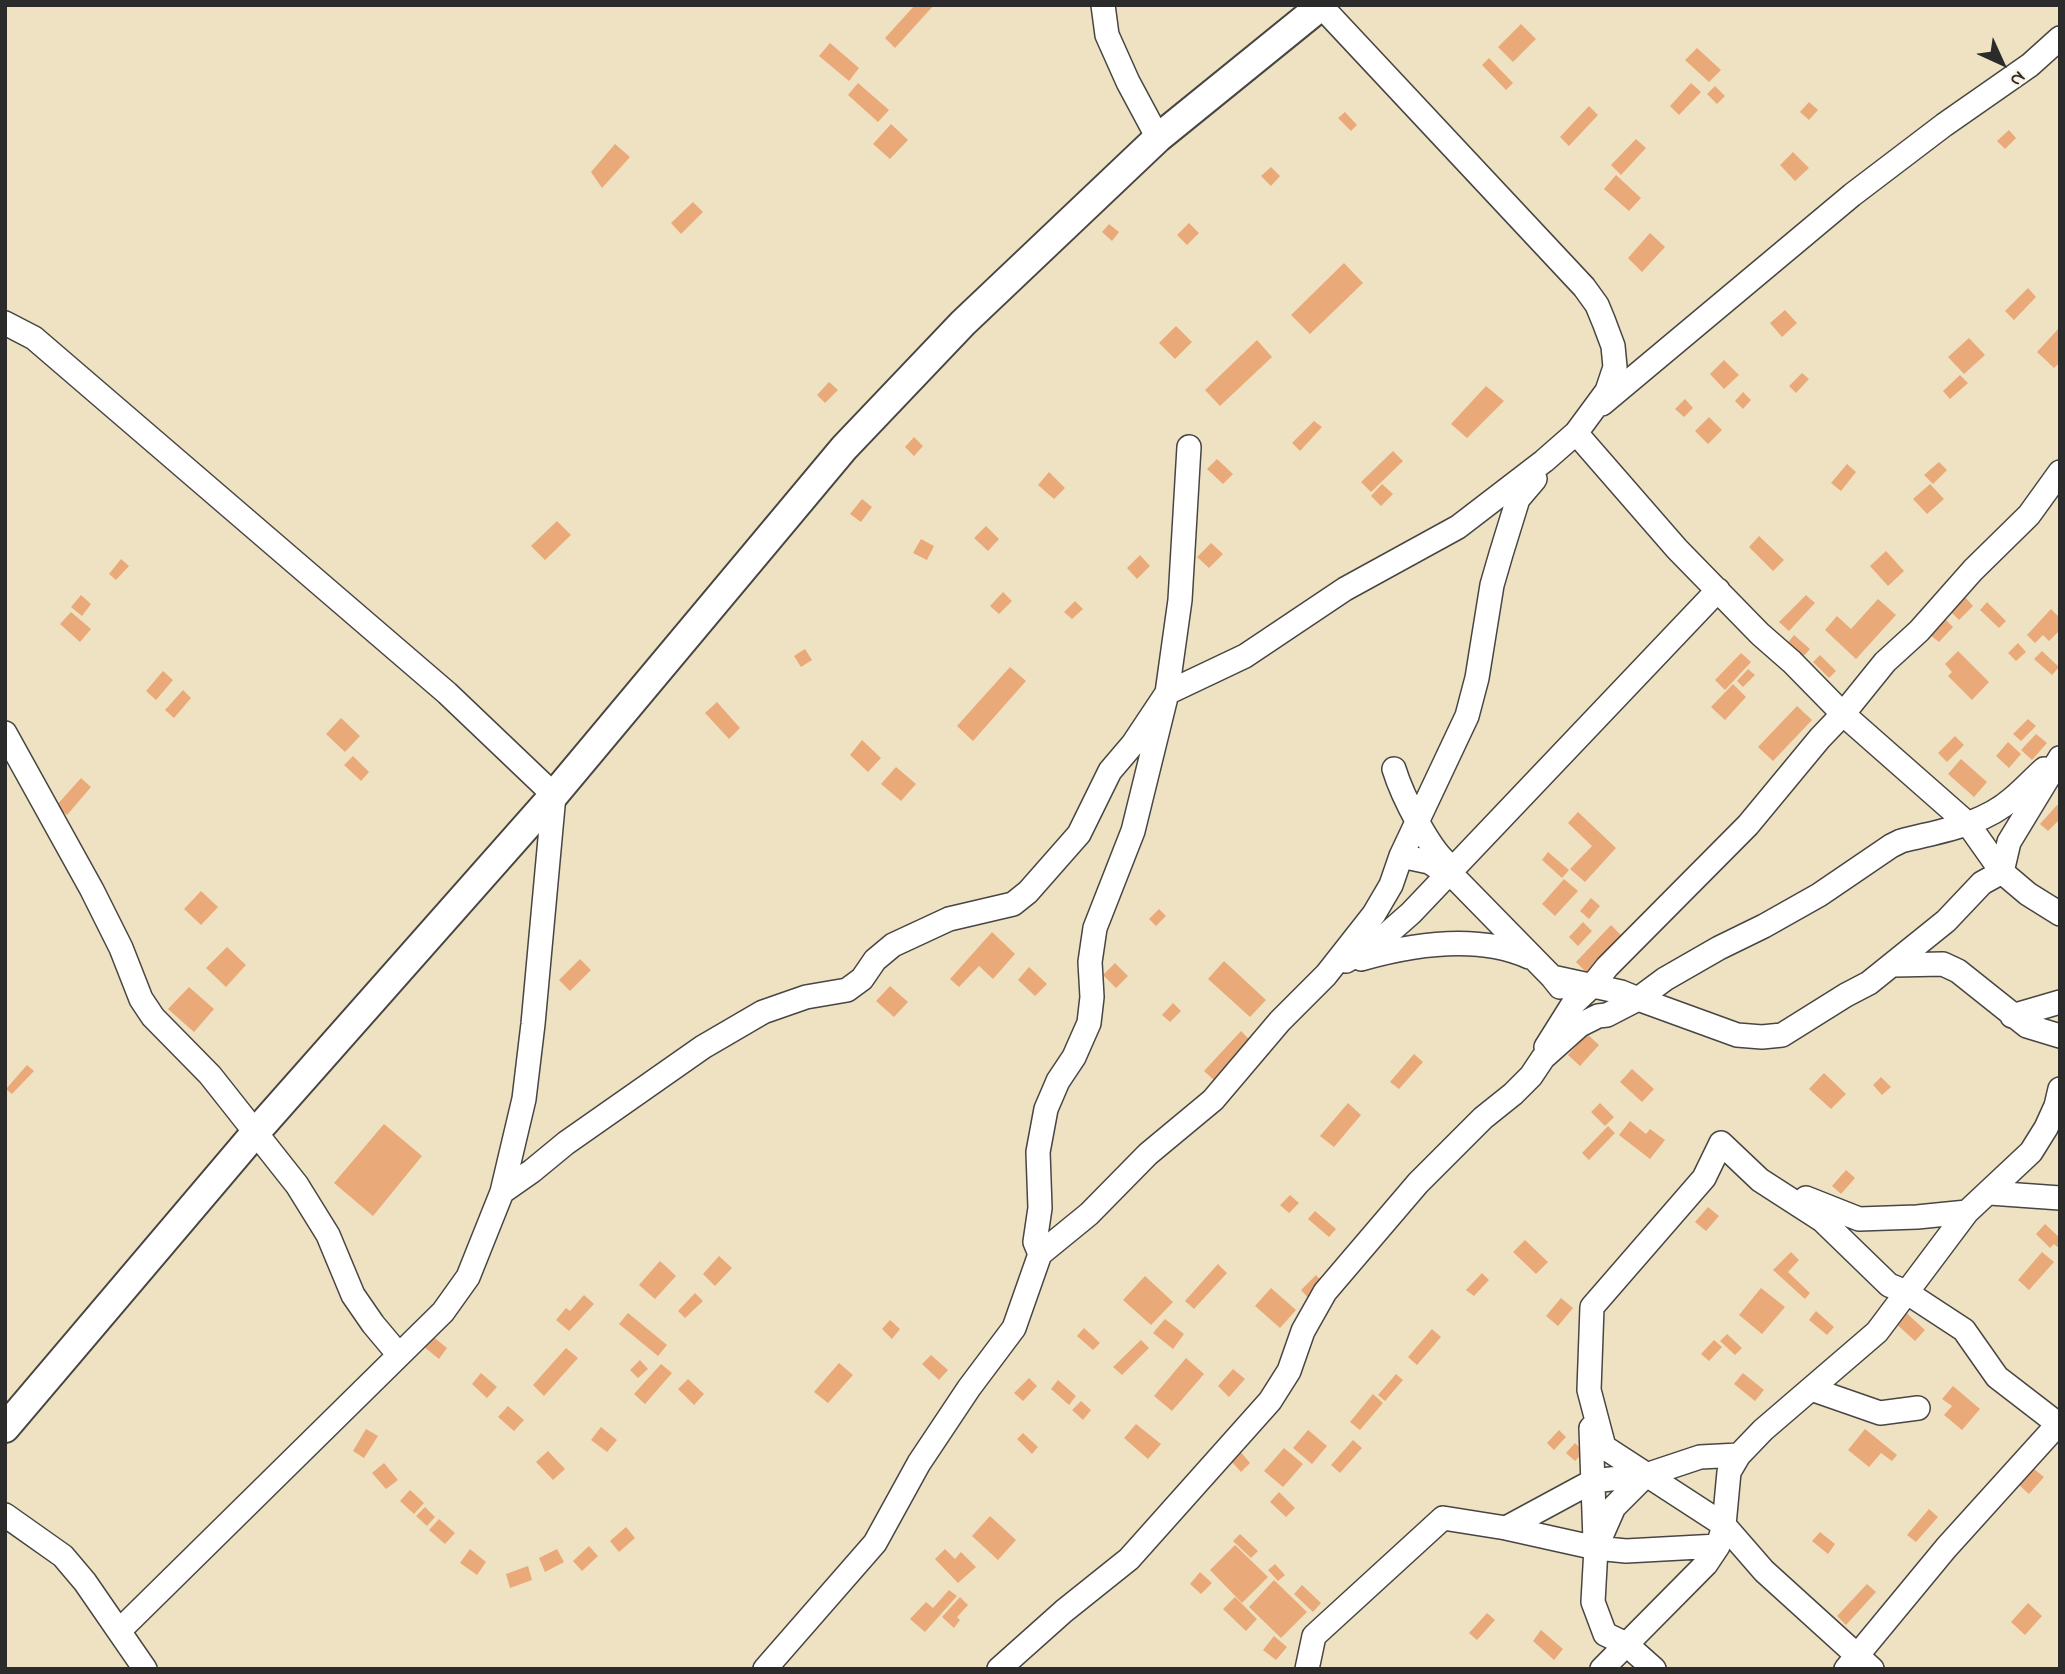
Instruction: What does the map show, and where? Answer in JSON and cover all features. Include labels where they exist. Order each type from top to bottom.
[{"type":"main road","points":[[5,1428],[256,1132],[554,795],[844,448],[963,323],[1158,138],[1321,6]]},
{"type":"street","points":[[1103,5],[1107,35],[1158,138]]},
{"type":"street","points":[[502,1192],[703,1046],[763,1012],[806,997],[847,990],[862,979],[876,960],[893,945],[949,919],[1013,904],[1028,892],[1079,834],[1110,771],[1133,744],[1167,692],[1245,656],[1345,589],[1458,527],[1544,461],[1576,433],[1594,411],[1607,391],[1615,367],[1613,346],[1597,305],[1584,287],[1321,6]]},
{"type":"street","points":[[1594,411],[1852,195],[1944,125],[2030,65],[2060,38]]},
{"type":"street","points":[[5,323],[34,338],[244,518],[447,693],[554,795],[524,1099],[502,1192],[468,1278],[457,1295],[400,1355],[119,1630]]},
{"type":"street","points":[[1576,433],[1677,549],[1843,714],[1968,824],[2002,872],[2028,894],[2054,909],[2060,927]]},
{"type":"street","points":[[1040,1254],[1035,1242],[1040,1208],[1038,1152],[1046,1109],[1089,1023],[1092,997],[1090,962],[1095,928],[1133,831],[1167,692],[1180,600],[1189,447]]},
{"type":"street","points":[[765,1669],[875,1543],[919,1463],[969,1388],[1014,1328],[1040,1254],[1089,1214],[1148,1154],[1213,1100],[1280,1021],[1326,975],[1374,914],[1391,885],[1401,856],[1457,741],[1471,702],[1492,585],[1518,499],[1536,477],[1544,461]]},
{"type":"street","points":[[1543,1058],[1545,1048],[1573,1004],[1748,825],[1885,662],[1933,617],[1973,570],[2029,515],[2060,472]]},
{"type":"street","points":[[1326,975],[1386,935],[1410,913],[1718,590]]},
{"type":"street","points":[[5,733],[92,890],[121,948],[141,999],[153,1017],[211,1075],[315,1211],[353,1294],[373,1324],[400,1355]]},
{"type":"street","points":[[999,1669],[1064,1611],[1129,1559],[1270,1401],[1289,1371],[1303,1331],[1325,1292],[1418,1183],[1483,1118],[1522,1085],[1543,1058],[1580,1025],[1598,1016],[1607,1015],[1637,999],[1665,979],[1719,948],[1819,895],[1891,846],[1968,824],[2011,800],[2060,756]]},
{"type":"street","points":[[1552,976],[1621,992],[1737,1035],[1782,1035],[1870,983],[1946,921],[1982,883],[2002,872],[2009,842],[2060,756]]},
{"type":"street","points":[[1394,769],[1408,805],[1431,842],[1467,890],[1552,976],[1573,1004],[1598,1016]]},
{"type":"street","points":[[1401,856],[1451,870]]},
{"type":"street","points":[[1326,975],[1359,959],[1387,951],[1466,943],[1507,947],[1533,959]]},
{"type":"street","points":[[1894,965],[1943,964],[1958,971],[2027,1026],[2060,1036]]},
{"type":"street","points":[[2012,1016],[2060,1002]]},
{"type":"street","points":[[1602,1669],[1706,1564],[1721,1535],[1729,1472],[1740,1455],[1763,1430],[1877,1332],[1968,1212],[2031,1152],[2059,1100]]},
{"type":"street","points":[[1589,1390],[1604,1447],[1646,1475],[1764,1571],[1858,1664],[1946,1548],[2059,1423],[1997,1377],[1964,1331],[1906,1292],[1889,1285],[1822,1220],[1760,1180],[1721,1143],[1704,1178],[1592,1307],[1589,1390],[1596,1548],[1593,1602],[1605,1634],[1626,1644],[1654,1669]]},
{"type":"street","points":[[1760,1180],[1859,1219],[1968,1212]]},
{"type":"street","points":[[1990,1193],[2060,1198]]},
{"type":"street","points":[[1811,1389],[1880,1413],[1918,1408]]},
{"type":"street","points":[[1506,1528],[1593,1481],[1646,1475],[1700,1457],[1740,1455]]},
{"type":"street","points":[[1596,1548],[1614,1507],[1646,1475]]},
{"type":"street","points":[[5,1515],[63,1556],[85,1582],[145,1669]]},
{"type":"street","points":[[1307,1669],[1314,1636],[1443,1518],[1506,1528],[1596,1548],[1626,1551],[1721,1535]]},
{"type":"building","points":[[915,5],[934,5],[895,48],[885,38]]},
{"type":"building","points":[[1521,24],[1536,39],[1513,62],[1498,47]]},
{"type":"building","points":[[830,43],[859,68],[849,81],[819,56]]},
{"type":"building","points":[[1697,48],[1721,70],[1709,82],[1685,60]]},
{"type":"building","points":[[1489,58],[1513,83],[1506,90],[1482,65]]},
{"type":"building","points":[[858,83],[889,110],[878,122],[848,95]]},
{"type":"building","points":[[1691,83],[1701,92],[1679,115],[1670,106]]},
{"type":"building","points":[[1715,86],[1725,96],[1717,104],[1707,94]]},
{"type":"building","points":[[1809,102],[1818,110],[1809,120],[1800,112]]},
{"type":"building","points":[[1589,106],[1598,115],[1569,146],[1560,137]]},
{"type":"building","points":[[1345,112],[1357,125],[1351,131],[1338,118]]},
{"type":"building","points":[[891,124],[908,140],[890,159],[873,144]]},
{"type":"building","points":[[2009,130],[2016,138],[2005,149],[1997,141]]},
{"type":"building","points":[[1636,139],[1646,148],[1621,175],[1611,165]]},
{"type":"building","points":[[615,144],[630,157],[602,188],[591,172]]},
{"type":"building","points":[[1793,152],[1809,168],[1795,181],[1780,165]]},
{"type":"building","points":[[1271,167],[1280,176],[1271,186],[1261,176]]},
{"type":"building","points":[[1616,175],[1641,198],[1629,211],[1604,189]]},
{"type":"building","points":[[693,202],[703,212],[681,234],[671,223]]},
{"type":"building","points":[[1189,223],[1199,233],[1187,245],[1177,235]]},
{"type":"building","points":[[1109,224],[1119,232],[1112,241],[1102,232]]},
{"type":"building","points":[[1650,233],[1665,247],[1642,272],[1628,258]]},
{"type":"building","points":[[1344,263],[1363,283],[1310,334],[1291,315]]},
{"type":"building","points":[[2028,288],[2036,297],[2014,320],[2005,311]]},
{"type":"building","points":[[1785,310],[1797,323],[1782,337],[1770,323]]},
{"type":"building","points":[[1176,326],[1192,342],[1175,359],[1159,343]]},
{"type":"building","points":[[2060,327],[2060,362],[2054,368],[2037,352]]},
{"type":"building","points":[[1969,338],[1985,355],[1964,374],[1948,357]]},
{"type":"building","points":[[1257,340],[1272,357],[1220,406],[1205,390]]},
{"type":"building","points":[[1724,360],[1739,375],[1724,389],[1710,374]]},
{"type":"building","points":[[1802,373],[1809,379],[1796,393],[1789,386]]},
{"type":"building","points":[[1960,375],[1968,383],[1950,399],[1943,391]]},
{"type":"building","points":[[829,382],[838,390],[825,403],[817,395]]},
{"type":"building","points":[[1486,386],[1504,401],[1467,438],[1451,424]]},
{"type":"building","points":[[1743,392],[1751,400],[1743,409],[1735,401]]},
{"type":"building","points":[[1685,399],[1693,408],[1684,417],[1675,409]]},
{"type":"building","points":[[1709,417],[1722,430],[1708,444],[1695,431]]},
{"type":"building","points":[[1314,421],[1322,427],[1300,451],[1292,443]]},
{"type":"building","points":[[914,437],[923,446],[914,456],[905,447]]},
{"type":"building","points":[[1393,451],[1403,461],[1371,492],[1361,482]]},
{"type":"building","points":[[1217,459],[1233,474],[1223,484],[1207,469]]},
{"type":"building","points":[[1939,462],[1947,470],[1933,484],[1924,475]]},
{"type":"building","points":[[1847,464],[1856,472],[1841,491],[1831,483]]},
{"type":"building","points":[[1049,472],[1065,488],[1054,499],[1038,485]]},
{"type":"building","points":[[1382,484],[1393,494],[1381,506],[1371,496]]},
{"type":"building","points":[[1930,484],[1944,499],[1927,514],[1913,499]]},
{"type":"building","points":[[862,499],[872,507],[861,522],[850,514]]},
{"type":"building","points":[[557,521],[571,535],[545,560],[531,546]]},
{"type":"building","points":[[986,526],[999,539],[988,551],[974,538]]},
{"type":"building","points":[[1759,536],[1784,560],[1773,571],[1749,547]]},
{"type":"building","points":[[921,539],[934,546],[927,560],[913,553]]},
{"type":"building","points":[[1211,543],[1223,554],[1209,568],[1197,557]]},
{"type":"building","points":[[1886,551],[1904,571],[1888,586],[1870,566]]},
{"type":"building","points":[[1140,555],[1150,566],[1137,579],[1127,568]]},
{"type":"building","points":[[121,559],[129,566],[116,580],[109,574]]},
{"type":"building","points":[[1003,592],[1012,601],[999,614],[990,606]]},
{"type":"building","points":[[81,595],[91,604],[82,616],[71,607]]},
{"type":"building","points":[[1806,595],[1815,603],[1789,631],[1779,622]]},
{"type":"building","points":[[1965,597],[1973,606],[1959,620],[1951,612]]},
{"type":"building","points":[[1878,599],[1896,615],[1856,659],[1825,630],[1837,616],[1851,629]]},
{"type":"building","points":[[1075,601],[1083,609],[1072,619],[1064,612]]},
{"type":"building","points":[[1987,602],[2006,621],[1999,628],[1980,610]]},
{"type":"building","points":[[2051,609],[2060,618],[2060,630],[2049,641],[2043,635],[2035,643],[2027,635]]},
{"type":"building","points":[[71,612],[91,629],[80,642],[60,624]]},
{"type":"building","points":[[1945,619],[1953,627],[1939,642],[1930,635]]},
{"type":"building","points":[[1794,635],[1810,649],[1802,658],[1786,645]]},
{"type":"building","points":[[2018,643],[2026,652],[2016,661],[2008,653]]},
{"type":"building","points":[[805,649],[812,660],[801,667],[794,656]]},
{"type":"building","points":[[1958,651],[1989,682],[1972,700],[1948,676],[1952,672],[1945,664]]},
{"type":"building","points":[[2042,651],[2059,667],[2052,675],[2034,659]]},
{"type":"building","points":[[1741,653],[1751,662],[1725,690],[1715,680]]},
{"type":"building","points":[[1820,655],[1836,671],[1829,678],[1813,662]]},
{"type":"building","points":[[1010,667],[1026,681],[973,741],[957,726]]},
{"type":"building","points":[[1748,669],[1755,675],[1743,687],[1737,681]]},
{"type":"building","points":[[163,671],[173,680],[156,700],[146,691]]},
{"type":"building","points":[[1733,684],[1746,697],[1725,720],[1711,707]]},
{"type":"building","points":[[183,690],[191,698],[174,718],[165,710]]},
{"type":"building","points":[[717,702],[740,728],[729,739],[705,713]]},
{"type":"building","points":[[1797,706],[1812,720],[1773,761],[1758,747]]},
{"type":"building","points":[[341,718],[360,736],[345,752],[326,734]]},
{"type":"building","points":[[2028,719],[2036,726],[2021,741],[2013,734]]},
{"type":"building","points":[[2036,734],[2047,743],[2032,760],[2021,750]]},
{"type":"building","points":[[1955,736],[1964,745],[1947,762],[1938,753]]},
{"type":"building","points":[[862,740],[881,758],[868,772],[850,755]]},
{"type":"building","points":[[2008,742],[2021,754],[2009,768],[1996,756]]},
{"type":"building","points":[[353,756],[369,772],[361,781],[344,765]]},
{"type":"building","points":[[1961,759],[1987,782],[1974,797],[1948,774]]},
{"type":"building","points":[[896,767],[916,784],[901,801],[881,784]]},
{"type":"building","points":[[81,778],[91,787],[67,815],[56,806]]},
{"type":"building","points":[[2057,805],[2060,807],[2060,819],[2048,831],[2040,824]]},
{"type":"building","points":[[1578,812],[1616,848],[1585,882],[1570,869],[1592,846],[1568,823]]},
{"type":"building","points":[[1548,852],[1569,870],[1562,878],[1542,860]]},
{"type":"building","points":[[1564,879],[1578,891],[1555,916],[1542,904]]},
{"type":"building","points":[[201,891],[218,907],[201,925],[184,909]]},
{"type":"building","points":[[1591,898],[1600,906],[1589,919],[1580,911]]},
{"type":"building","points":[[1159,909],[1166,916],[1156,926],[1149,919]]},
{"type":"building","points":[[1583,922],[1592,931],[1578,946],[1569,937]]},
{"type":"building","points":[[1611,925],[1623,937],[1588,974],[1576,962]]},
{"type":"building","points":[[992,932],[1015,954],[993,979],[979,966],[959,987],[950,979]]},
{"type":"building","points":[[227,947],[246,965],[226,987],[206,968]]},
{"type":"building","points":[[580,959],[591,970],[570,991],[559,980]]},
{"type":"building","points":[[1224,961],[1266,1000],[1250,1017],[1208,979]]},
{"type":"building","points":[[1115,963],[1128,976],[1116,988],[1103,975]]},
{"type":"building","points":[[1029,967],[1047,984],[1035,996],[1018,980]]},
{"type":"building","points":[[890,986],[908,1002],[894,1017],[876,1001]]},
{"type":"building","points":[[189,987],[214,1009],[194,1032],[168,1009]]},
{"type":"building","points":[[1173,1003],[1181,1011],[1170,1022],[1162,1015]]},
{"type":"building","points":[[1241,1031],[1253,1043],[1217,1083],[1204,1071]]},
{"type":"building","points":[[1587,1034],[1599,1045],[1580,1066],[1568,1055]]},
{"type":"building","points":[[1414,1054],[1423,1062],[1399,1089],[1390,1082]]},
{"type":"building","points":[[27,1065],[34,1071],[12,1094],[6,1089]]},
{"type":"building","points":[[1632,1069],[1654,1089],[1642,1102],[1620,1082]]},
{"type":"building","points":[[1824,1073],[1846,1094],[1831,1109],[1809,1089]]},
{"type":"building","points":[[1881,1077],[1891,1087],[1882,1095],[1873,1085]]},
{"type":"building","points":[[1348,1103],[1361,1115],[1334,1147],[1320,1136]]},
{"type":"building","points":[[1600,1103],[1614,1117],[1605,1126],[1591,1112]]},
{"type":"building","points":[[1630,1121],[1646,1134],[1650,1129],[1665,1140],[1650,1159],[1619,1135]]},
{"type":"building","points":[[384,1124],[422,1156],[373,1216],[334,1183]]},
{"type":"building","points":[[1608,1126],[1615,1133],[1589,1160],[1582,1153]]},
{"type":"building","points":[[1846,1170],[1855,1178],[1841,1194],[1832,1186]]},
{"type":"building","points":[[1290,1195],[1299,1203],[1289,1213],[1280,1205]]},
{"type":"building","points":[[1708,1207],[1719,1216],[1706,1231],[1695,1222]]},
{"type":"building","points":[[1315,1211],[1336,1229],[1329,1237],[1308,1219]]},
{"type":"building","points":[[2045,1224],[2060,1238],[2060,1249],[2054,1244],[2050,1248],[2036,1234]]},
{"type":"building","points":[[1525,1240],[1548,1262],[1536,1274],[1513,1252]]},
{"type":"building","points":[[1791,1252],[1799,1260],[1788,1272],[1810,1293],[1805,1299],[1773,1270]]},
{"type":"building","points":[[2042,1252],[2054,1262],[2029,1290],[2018,1280]]},
{"type":"building","points":[[719,1256],[732,1268],[715,1286],[703,1274]]},
{"type":"building","points":[[660,1261],[676,1276],[655,1299],[639,1285]]},
{"type":"building","points":[[1218,1264],[1227,1273],[1194,1309],[1185,1301]]},
{"type":"building","points":[[1482,1273],[1489,1280],[1474,1296],[1466,1290]]},
{"type":"building","points":[[1316,1275],[1325,1285],[1310,1300],[1301,1290]]},
{"type":"building","points":[[1145,1276],[1173,1302],[1151,1325],[1123,1300]]},
{"type":"building","points":[[1271,1288],[1296,1310],[1280,1328],[1255,1306]]},
{"type":"building","points":[[1761,1288],[1785,1307],[1762,1334],[1739,1315]]},
{"type":"building","points":[[695,1293],[703,1301],[685,1318],[678,1311]]},
{"type":"building","points":[[584,1295],[594,1304],[569,1331],[556,1320],[566,1308],[570,1311]]},
{"type":"building","points":[[1561,1298],[1573,1308],[1558,1326],[1546,1316]]},
{"type":"building","points":[[1902,1309],[1925,1330],[1915,1341],[1892,1320]]},
{"type":"building","points":[[1816,1311],[1834,1327],[1827,1335],[1809,1320]]},
{"type":"building","points":[[628,1313],[667,1345],[658,1356],[619,1324]]},
{"type":"building","points":[[1165,1319],[1184,1334],[1173,1349],[1153,1333]]},
{"type":"building","points":[[890,1320],[900,1329],[892,1339],[882,1329]]},
{"type":"building","points":[[1084,1328],[1100,1343],[1093,1350],[1077,1336]]},
{"type":"building","points":[[1432,1329],[1441,1337],[1417,1365],[1408,1357]]},
{"type":"building","points":[[1727,1334],[1742,1348],[1735,1355],[1720,1341]]},
{"type":"building","points":[[431,1335],[447,1348],[439,1359],[423,1346]]},
{"type":"building","points":[[1141,1340],[1149,1348],[1122,1375],[1113,1367]]},
{"type":"building","points":[[1714,1340],[1722,1347],[1709,1361],[1701,1354]]},
{"type":"building","points":[[566,1348],[578,1358],[544,1396],[533,1385]]},
{"type":"building","points":[[931,1355],[948,1370],[939,1380],[922,1364]]},
{"type":"building","points":[[1186,1358],[1204,1374],[1172,1411],[1154,1396]]},
{"type":"building","points":[[640,1360],[648,1369],[638,1378],[630,1370]]},
{"type":"building","points":[[839,1363],[853,1375],[828,1403],[814,1392]]},
{"type":"building","points":[[661,1364],[672,1373],[645,1404],[634,1394]]},
{"type":"building","points":[[1233,1369],[1245,1379],[1229,1397],[1218,1386]]},
{"type":"building","points":[[481,1373],[497,1387],[487,1398],[472,1384]]},
{"type":"building","points":[[1743,1373],[1764,1390],[1755,1401],[1734,1384]]},
{"type":"building","points":[[1396,1374],[1403,1380],[1385,1401],[1378,1395]]},
{"type":"building","points":[[1029,1378],[1037,1386],[1023,1401],[1014,1393]]},
{"type":"building","points":[[688,1379],[704,1394],[694,1405],[678,1389]]},
{"type":"building","points":[[1058,1380],[1076,1396],[1069,1405],[1051,1389]]},
{"type":"building","points":[[1953,1386],[1980,1409],[1962,1430],[1944,1415],[1952,1406],[1942,1399]]},
{"type":"building","points":[[1373,1394],[1383,1403],[1360,1430],[1350,1422]]},
{"type":"building","points":[[1081,1401],[1091,1410],[1083,1420],[1072,1410]]},
{"type":"building","points":[[508,1406],[524,1420],[514,1431],[498,1417]]},
{"type":"building","points":[[1136,1424],[1161,1444],[1148,1459],[1124,1438]]},
{"type":"building","points":[[601,1427],[617,1440],[607,1452],[591,1440]]},
{"type":"building","points":[[366,1429],[378,1436],[364,1458],[353,1451]]},
{"type":"building","points":[[1865,1429],[1897,1455],[1892,1461],[1881,1453],[1869,1467],[1848,1450]]},
{"type":"building","points":[[1308,1430],[1327,1446],[1312,1464],[1293,1448]]},
{"type":"building","points":[[1559,1430],[1566,1437],[1554,1450],[1547,1443]]},
{"type":"building","points":[[1023,1433],[1038,1447],[1032,1454],[1017,1439]]},
{"type":"building","points":[[1353,1440],[1362,1448],[1340,1473],[1331,1465]]},
{"type":"building","points":[[1575,1443],[1584,1452],[1575,1461],[1566,1453]]},
{"type":"building","points":[[1284,1448],[1303,1464],[1283,1487],[1264,1471]]},
{"type":"building","points":[[1239,1450],[1250,1463],[1241,1472],[1229,1459]]},
{"type":"building","points":[[548,1451],[565,1469],[553,1480],[536,1462]]},
{"type":"building","points":[[384,1463],[398,1480],[386,1489],[372,1473]]},
{"type":"building","points":[[2034,1469],[2044,1477],[2029,1494],[2019,1485]]},
{"type":"building","points":[[410,1490],[424,1503],[414,1514],[400,1501]]},
{"type":"building","points":[[1279,1492],[1295,1508],[1286,1517],[1270,1502]]},
{"type":"building","points":[[425,1507],[435,1517],[427,1526],[416,1516]]},
{"type":"building","points":[[1929,1509],[1938,1517],[1916,1542],[1907,1535]]},
{"type":"building","points":[[990,1516],[1016,1540],[998,1560],[972,1536]]},
{"type":"building","points":[[439,1519],[455,1533],[445,1544],[429,1530]]},
{"type":"building","points":[[626,1527],[635,1538],[619,1552],[610,1541]]},
{"type":"building","points":[[1820,1532],[1835,1544],[1828,1554],[1812,1541]]},
{"type":"building","points":[[1240,1534],[1258,1551],[1251,1558],[1233,1541]]},
{"type":"building","points":[[1235,1545],[1268,1577],[1242,1603],[1210,1570]]},
{"type":"building","points":[[589,1546],[598,1556],[582,1571],[573,1561]]},
{"type":"building","points":[[470,1549],[486,1562],[477,1575],[460,1563]]},
{"type":"building","points":[[557,1549],[564,1562],[545,1572],[539,1558]]},
{"type":"building","points":[[945,1549],[955,1559],[961,1552],[976,1567],[958,1583],[935,1559]]},
{"type":"building","points":[[1275,1564],[1285,1575],[1278,1581],[1268,1570]]},
{"type":"building","points":[[528,1566],[532,1580],[510,1588],[506,1574]]},
{"type":"building","points":[[1200,1572],[1212,1583],[1201,1594],[1190,1584]]},
{"type":"building","points":[[1274,1580],[1307,1612],[1281,1638],[1249,1607]]},
{"type":"building","points":[[1867,1584],[1876,1592],[1846,1625],[1837,1616]]},
{"type":"building","points":[[1302,1585],[1321,1603],[1313,1612],[1294,1594]]},
{"type":"building","points":[[949,1590],[957,1596],[925,1632],[910,1619],[926,1602],[933,1608]]},
{"type":"building","points":[[960,1597],[968,1605],[957,1617],[960,1620],[954,1628],[942,1617]]},
{"type":"building","points":[[1235,1597],[1257,1619],[1246,1631],[1223,1609]]},
{"type":"building","points":[[2028,1603],[2042,1616],[2025,1635],[2011,1622]]},
{"type":"building","points":[[1487,1613],[1495,1620],[1477,1640],[1469,1633]]},
{"type":"building","points":[[1541,1630],[1563,1649],[1554,1660],[1533,1641]]},
{"type":"building","points":[[1274,1636],[1287,1647],[1276,1660],[1263,1650]]}]
